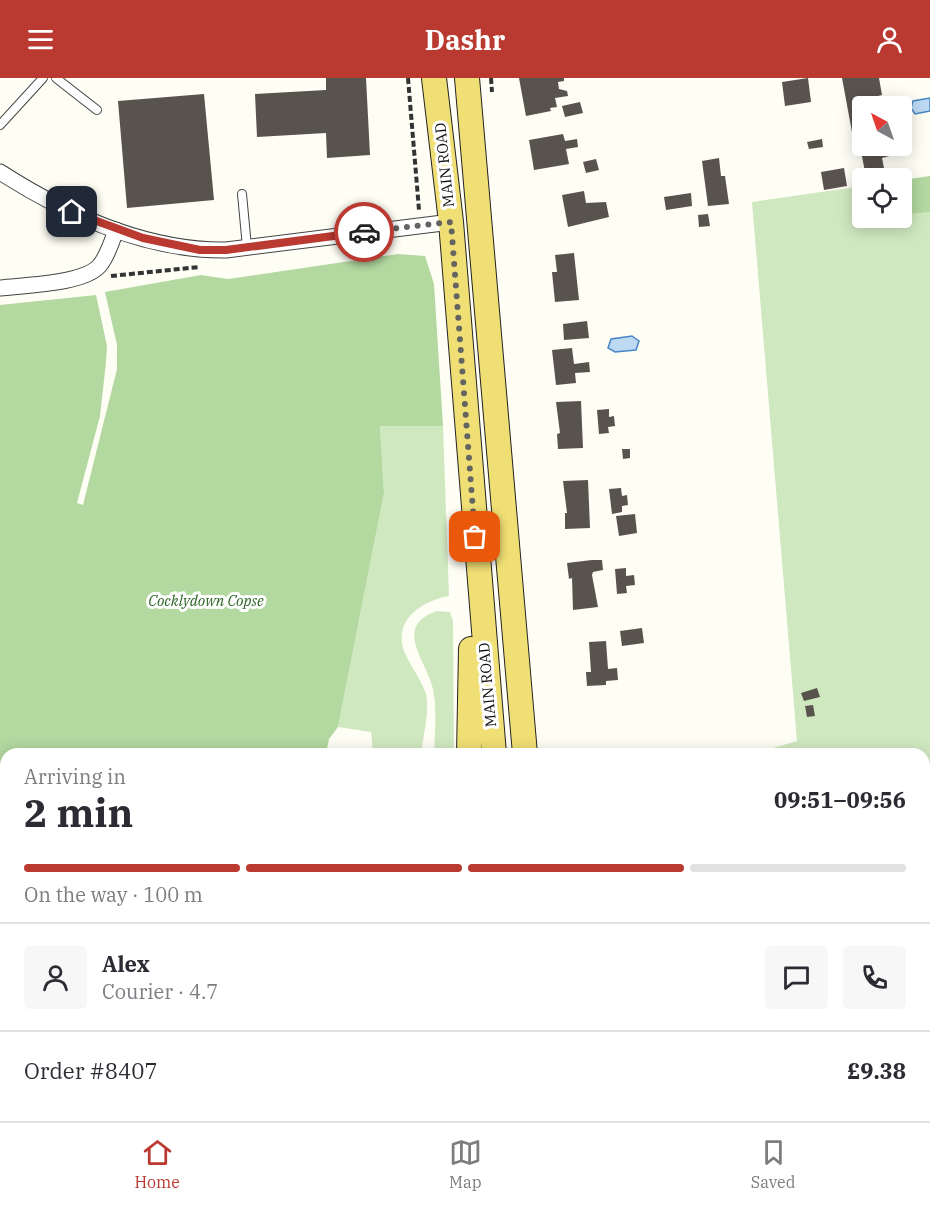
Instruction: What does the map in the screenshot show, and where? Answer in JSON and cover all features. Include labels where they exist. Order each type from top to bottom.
[{"type":"main road","name":"MAIN ROAD","points":[[434,78],[451,222],[480,605],[493,748]]},
{"type":"main road","points":[[467,78],[524,748]]},
{"type":"main road","points":[[469,748],[471,632],[480,605]]},
{"type":"street","points":[[0,172],[39,195],[116,230],[200,250],[247,248],[451,222]]},
{"type":"street","points":[[0,288],[77,278],[92,273],[101,264],[116,230]]},
{"type":"lane","points":[[0,125],[43,78]]},
{"type":"lane","points":[[56,78],[97,110]]},
{"type":"lane","points":[[242,194],[247,248]]},
{"type":"path","points":[[408,78],[420,225]]},
{"type":"green space","points":[[930,176],[930,212],[912,214],[912,179]]},
{"type":"green space","points":[[852,187],[852,228],[912,228],[912,214],[930,212],[930,748],[773,748],[797,741],[752,202]]},
{"type":"green space","name":"Cocklydown Copse","points":[[398,254],[425,256],[434,284],[443,426],[380,426],[384,493],[338,727],[329,739],[327,748],[0,748],[0,305],[96,295],[107,346],[100,416],[77,503],[83,505],[117,369],[117,345],[105,292],[201,275],[228,279]]},
{"type":"green space","points":[[380,426],[443,426],[449,596],[431,601],[415,611],[404,625],[402,634],[404,650],[426,694],[427,716],[422,748],[372,748],[371,732],[338,727],[384,493]]},
{"type":"green space","points":[[437,611],[450,612],[453,621],[454,748],[434,748],[433,689],[414,635],[417,626],[424,618]]},
{"type":"water","points":[[930,98],[930,111],[915,114],[912,110],[913,101]]},
{"type":"water","points":[[632,336],[639,341],[636,350],[615,352],[608,348],[611,339]]},
{"type":"building","points":[[326,78],[366,78],[370,155],[327,158],[326,133],[257,137],[255,94],[326,90]]},
{"type":"building","points":[[519,78],[564,78],[564,81],[558,82],[559,89],[567,91],[568,96],[555,98],[557,107],[550,108],[551,111],[526,116]]},
{"type":"building","points":[[808,78],[811,102],[785,106],[782,82]]},
{"type":"building","points":[[842,78],[879,78],[882,95],[852,96],[852,132]]},
{"type":"building","points":[[204,94],[214,200],[127,208],[118,101]]},
{"type":"building","points":[[580,102],[583,113],[565,117],[562,106]]},
{"type":"building","points":[[563,134],[565,141],[577,139],[578,147],[566,149],[569,164],[534,170],[529,140]]},
{"type":"building","points":[[822,139],[823,147],[809,149],[807,142]]},
{"type":"building","points":[[862,156],[889,156],[882,158],[884,168],[864,168]]},
{"type":"building","points":[[719,158],[721,176],[725,176],[729,204],[708,206],[702,161]]},
{"type":"building","points":[[596,159],[599,170],[586,173],[583,162]]},
{"type":"building","points":[[844,168],[847,186],[824,190],[821,172]]},
{"type":"building","points":[[584,191],[586,203],[606,202],[609,217],[568,227],[562,195]]},
{"type":"building","points":[[691,193],[692,206],[666,210],[664,197]]},
{"type":"building","points":[[708,214],[710,226],[699,227],[698,215]]},
{"type":"building","points":[[574,253],[579,300],[555,302],[552,272],[557,272],[555,255]]},
{"type":"building","points":[[587,321],[589,338],[564,340],[563,324]]},
{"type":"building","points":[[572,348],[574,364],[589,362],[590,372],[575,373],[576,383],[556,385],[552,350]]},
{"type":"building","points":[[581,401],[583,448],[558,449],[557,434],[560,433],[556,402]]},
{"type":"building","points":[[609,409],[609,417],[614,416],[615,426],[608,427],[609,433],[599,434],[597,410]]},
{"type":"building","points":[[622,449],[630,449],[630,458],[623,459]]},
{"type":"building","points":[[588,480],[590,528],[565,529],[565,513],[567,513],[563,481]]},
{"type":"building","points":[[621,488],[622,496],[627,495],[628,505],[622,506],[622,512],[612,514],[609,489]]},
{"type":"building","points":[[635,514],[637,533],[619,536],[616,516]]},
{"type":"building","points":[[602,560],[603,570],[593,572],[592,575],[598,607],[573,610],[572,578],[569,579],[567,563]]},
{"type":"building","points":[[626,568],[626,576],[634,575],[635,585],[626,586],[627,593],[617,594],[615,569]]},
{"type":"building","points":[[642,628],[644,643],[622,646],[620,631]]},
{"type":"building","points":[[606,641],[608,669],[617,668],[618,680],[606,681],[606,685],[587,686],[586,672],[591,672],[589,642]]},
{"type":"building","points":[[817,688],[820,697],[804,701],[801,693]]},
{"type":"building","points":[[813,705],[815,716],[807,717],[805,706]]},
{"type":"way so far","points":[[364,232],[451,222],[475,537]]},
{"type":"route","points":[[72,212],[116,230],[172,246],[200,250],[226,250],[364,232]]}]
